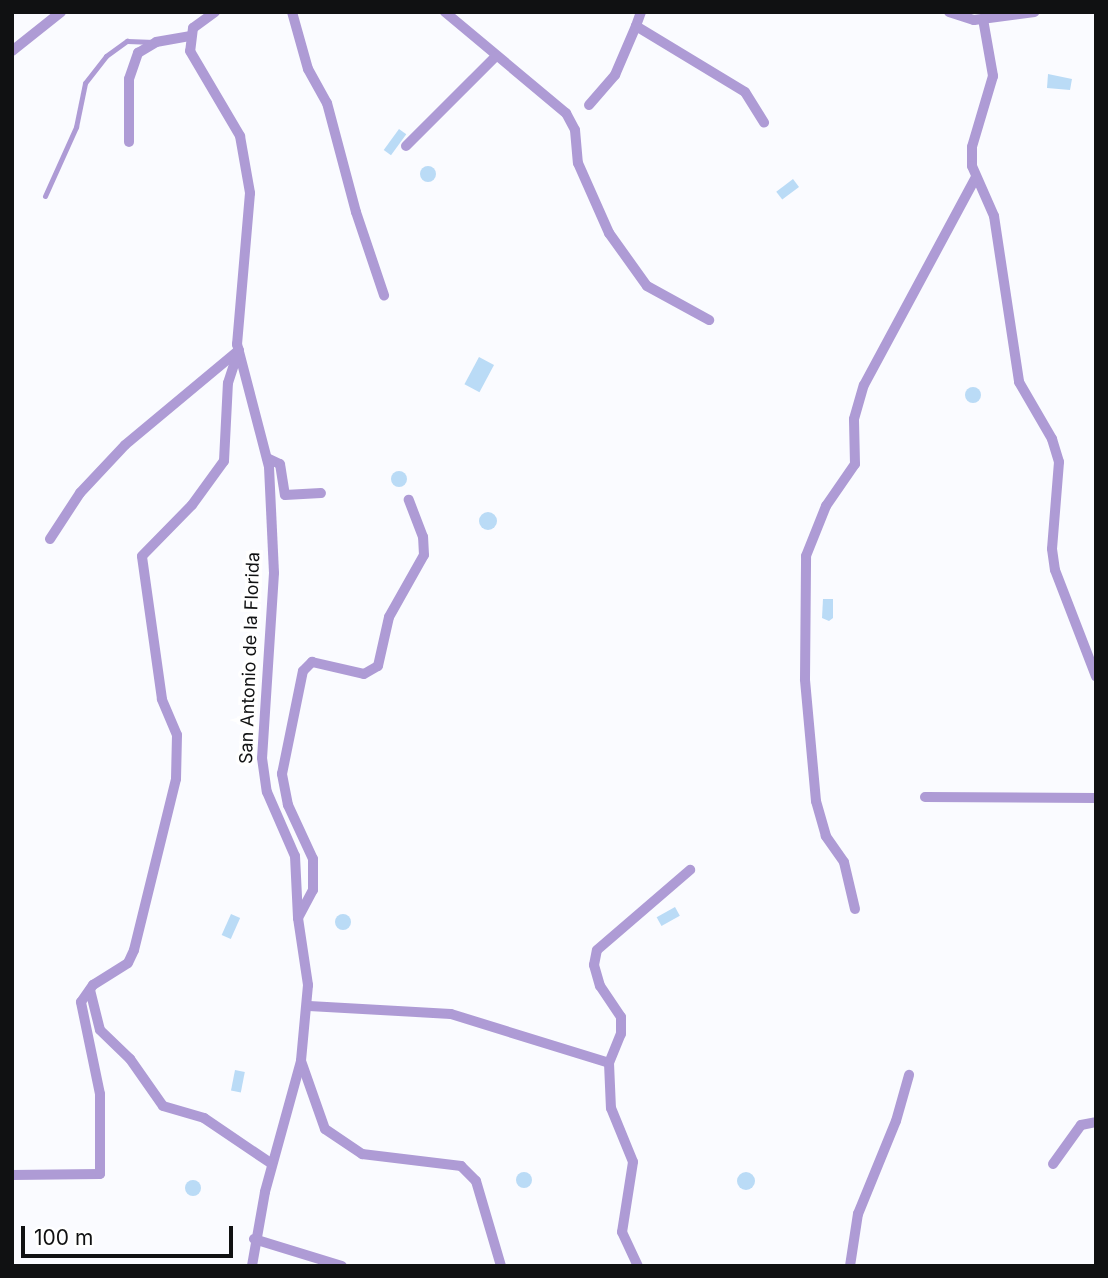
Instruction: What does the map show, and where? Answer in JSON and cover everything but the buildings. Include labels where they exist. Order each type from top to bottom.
[{"type":"street","points":[[12,51],[61,12]]},
{"type":"street","points":[[129,142],[129,79],[138,53],[156,42],[188,36],[215,12]]},
{"type":"street","points":[[292,12],[308,69],[330,113],[356,212],[384,295]]},
{"type":"street","points":[[446,12],[566,113],[575,130],[578,163],[609,233],[647,286],[709,320]]},
{"type":"street","points":[[589,105],[615,75],[642,12]]},
{"type":"street","points":[[949,12],[983,19],[1034,12]]},
{"type":"street","points":[[983,19],[993,76],[972,148],[976,177],[994,216],[1019,382],[1052,439],[1059,463],[1055,570],[1096,676]]},
{"type":"street","points":[[636,26],[745,92],[764,122]]},
{"type":"street","name":"San Antonio de la Florida","points":[[90,990],[128,963],[134,950],[176,779],[177,735],[162,699],[142,556],[192,505],[224,461],[228,383],[239,350],[250,194],[240,136],[190,51],[188,36]]},
{"type":"street","points":[[406,146],[496,56]]},
{"type":"street","points":[[855,909],[844,862],[826,836],[816,801],[805,679],[806,556],[826,506],[855,464],[854,419],[864,385],[976,177]]},
{"type":"street","points":[[50,539],[80,493],[125,445],[239,350]]},
{"type":"street","name":"San Antonio de la Florida","points":[[239,350],[267,458],[274,573],[262,758],[267,792],[295,856],[298,918],[309,1006],[300,1060],[254,1239],[251,1266]]},
{"type":"street","points":[[267,458],[280,464],[285,495],[321,493]]},
{"type":"street","points":[[298,918],[313,890],[314,866],[288,805],[282,774],[303,671],[312,662],[364,674],[378,666],[388,617],[424,555],[423,537],[409,500]]},
{"type":"street","points":[[925,797],[1096,798]]},
{"type":"street","points":[[638,1266],[622,1232],[633,1162],[611,1108],[610,1063],[621,1034],[621,1017],[600,986],[594,965],[597,950],[690,870]]},
{"type":"street","points":[[12,1175],[100,1174],[100,1094],[81,1002],[90,990]]},
{"type":"street","points":[[90,990],[100,1030],[130,1059],[148,1090],[167,1109],[204,1118],[272,1164]]},
{"type":"street","points":[[309,1006],[451,1014],[610,1063]]},
{"type":"street","points":[[300,1060],[325,1129],[362,1154],[461,1166],[476,1181],[501,1266]]},
{"type":"street","points":[[850,1266],[858,1214],[897,1121],[909,1074]]},
{"type":"street","points":[[1053,1164],[1081,1125],[1096,1122]]},
{"type":"street","points":[[254,1239],[342,1266]]},
{"type":"lane","points":[[46,196],[76,127],[85,83],[106,56],[127,41],[156,42]]},
{"type":"water","points":[[1048,74],[1072,79],[1070,90],[1047,88]]},
{"type":"water","points":[[399,129],[406,134],[391,155],[384,150]]},
{"type":"water","points":[[428,166],[434,168],[434,180],[428,182],[422,180],[420,174],[422,168]]},
{"type":"water","points":[[793,179],[799,187],[782,200],[776,192]]},
{"type":"water","points":[[479,357],[494,365],[479,392],[464,384]]},
{"type":"water","points":[[973,387],[979,389],[979,401],[973,403],[967,401],[965,395],[967,389]]},
{"type":"water","points":[[396,471],[402,471],[407,479],[405,485],[396,487],[391,482],[391,476]]},
{"type":"water","points":[[484,512],[492,512],[497,521],[495,528],[484,530],[479,525],[479,517]]},
{"type":"water","points":[[823,599],[833,599],[833,618],[829,621],[822,618]]},
{"type":"water","points":[[675,907],[680,916],[661,926],[657,917]]},
{"type":"water","points":[[231,914],[240,918],[231,939],[222,935]]},
{"type":"water","points":[[343,914],[349,916],[349,928],[343,930],[337,928],[335,922],[337,916]]},
{"type":"water","points":[[235,1070],[245,1072],[241,1093],[231,1091]]},
{"type":"water","points":[[524,1172],[530,1174],[530,1186],[524,1188],[518,1186],[516,1180],[518,1174]]},
{"type":"water","points":[[742,1172],[750,1172],[755,1181],[753,1188],[742,1190],[737,1185],[737,1177]]},
{"type":"water","points":[[193,1180],[199,1182],[199,1194],[193,1196],[187,1194],[185,1188],[187,1182]]}]
